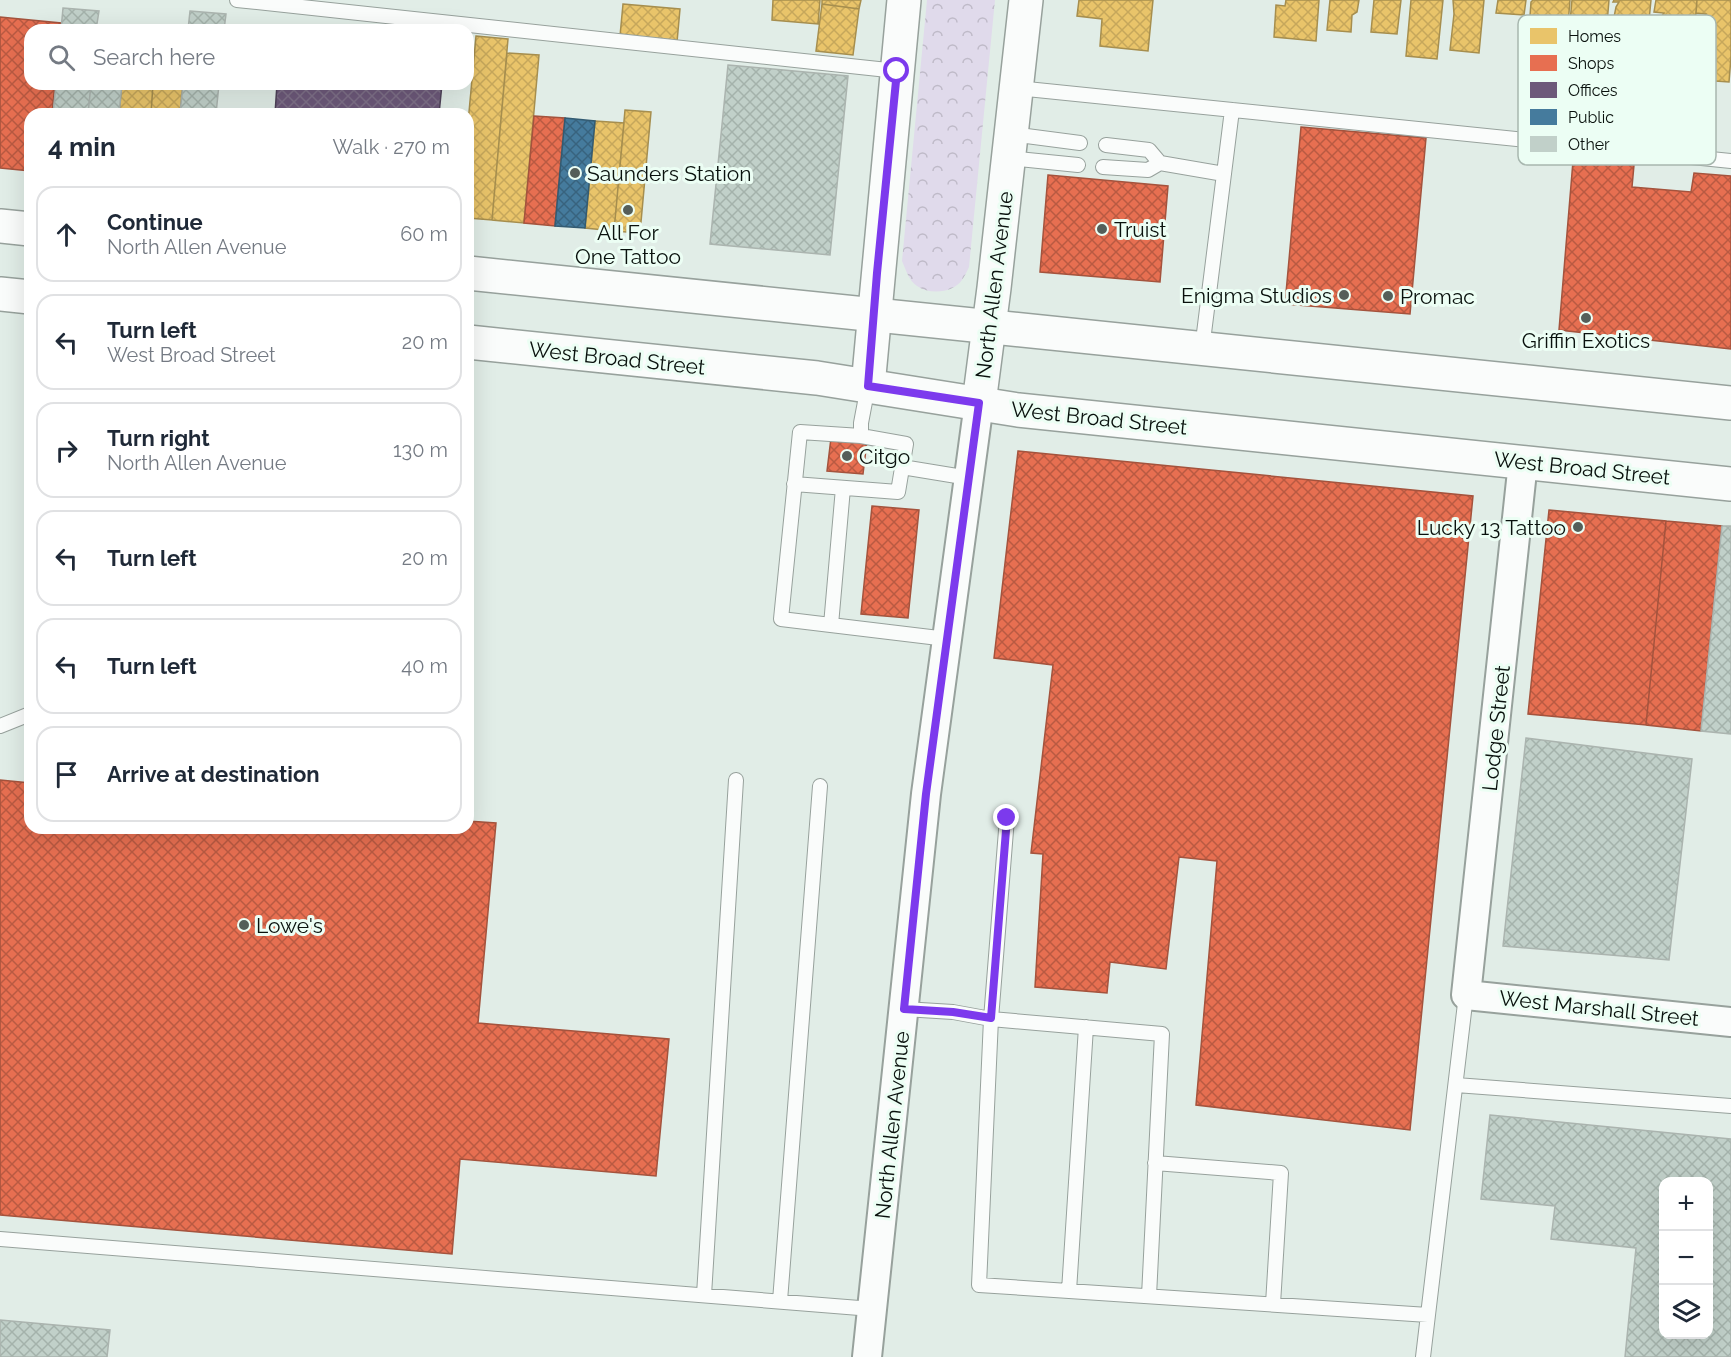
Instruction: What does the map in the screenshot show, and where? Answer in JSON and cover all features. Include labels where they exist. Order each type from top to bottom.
[{"type":"main road","points":[[868,386],[904,0]]},
{"type":"main road","name":"North Allen Avenue","points":[[979,403],[1026,0]]},
{"type":"main road","points":[[0,226],[24,228]]},
{"type":"main road","points":[[474,274],[1731,403]]},
{"type":"main road","points":[[0,294],[24,296]]},
{"type":"main road","name":"West Broad Street","points":[[474,343],[817,378],[1018,410],[1731,483]]},
{"type":"street","name":"North Allen Avenue","points":[[867,1357],[926,801],[979,403]]},
{"type":"street","name":"Lodge Street","points":[[1466,994],[1523,462]]},
{"type":"street","name":"West Marshall Street","points":[[1466,994],[1731,1022]]},
{"type":"lane","points":[[237,0],[460,24]]},
{"type":"lane","points":[[474,25],[897,71]]},
{"type":"lane","points":[[1017,88],[1518,139]]},
{"type":"lane","points":[[1202,349],[1232,110]]},
{"type":"lane","points":[[1010,146],[1080,143]]},
{"type":"lane","points":[[1106,145],[1149,150],[1160,162],[1224,174]]},
{"type":"lane","points":[[1010,146],[1078,165]]},
{"type":"lane","points":[[1716,159],[1731,161]]},
{"type":"lane","points":[[1103,167],[1148,170],[1160,162]]},
{"type":"lane","points":[[861,436],[868,386]]},
{"type":"lane","points":[[794,484],[898,492],[906,444],[861,436],[800,432],[794,484],[782,619],[947,639]]},
{"type":"lane","points":[[902,467],[969,478]]},
{"type":"lane","points":[[831,625],[843,488]]},
{"type":"lane","points":[[0,726],[24,716]]},
{"type":"lane","points":[[704,1295],[735,780]]},
{"type":"lane","points":[[780,1301],[820,786]]},
{"type":"lane","points":[[1007,818],[991,1018],[979,1285],[1428,1315]]},
{"type":"lane","points":[[1423,1357],[1466,994]]},
{"type":"lane","points":[[904,1009],[1162,1034],[1149,1296]]},
{"type":"lane","points":[[1069,1291],[1086,1027]]},
{"type":"lane","points":[[1456,1085],[1731,1106]]},
{"type":"lane","points":[[1155,1163],[1281,1173],[1273,1304]]},
{"type":"lane","points":[[0,1239],[872,1309]]},
{"type":"green space","points":[[927,0],[995,0],[969,267],[958,284],[941,291],[928,291],[914,284],[902,261]]},
{"type":"building: Homes","points":[[773,0],[820,0],[818,24],[772,20]]},
{"type":"building: Homes","points":[[822,0],[861,0],[859,9],[822,4]]},
{"type":"building: Homes","points":[[1079,0],[1153,0],[1148,51],[1100,46],[1102,19],[1077,16]]},
{"type":"building: Homes","points":[[1286,0],[1319,0],[1316,41],[1274,37],[1276,5],[1285,6]]},
{"type":"building: Homes","points":[[1330,0],[1359,0],[1357,12],[1352,15],[1351,32],[1327,30]]},
{"type":"building: Homes","points":[[1374,0],[1401,0],[1397,34],[1371,32]]},
{"type":"building: Homes","points":[[1411,0],[1443,0],[1437,59],[1406,56]]},
{"type":"building: Homes","points":[[1453,0],[1484,0],[1479,53],[1450,50],[1454,14]]},
{"type":"building: Homes","points":[[1498,0],[1526,0],[1524,15],[1496,13]]},
{"type":"building: Homes","points":[[1533,0],[1570,0],[1569,15],[1530,15]]},
{"type":"building: Homes","points":[[1572,0],[1609,0],[1608,15],[1571,15]]},
{"type":"building: Homes","points":[[1614,0],[1651,0],[1650,15],[1614,15],[1619,2],[1613,2]]},
{"type":"building: Homes","points":[[1656,0],[1697,0],[1696,15],[1662,15],[1664,13],[1654,12]]},
{"type":"building: Homes","points":[[1697,0],[1731,0],[1729,82],[1716,81],[1716,15],[1696,13]]},
{"type":"building: Homes","points":[[623,4],[680,9],[677,42],[620,36]]},
{"type":"building: Homes","points":[[822,4],[859,9],[853,55],[816,51]]},
{"type":"building: Homes","points":[[476,36],[508,39],[492,220],[474,218],[474,108],[469,108],[471,90],[474,90]]},
{"type":"building: Homes","points":[[507,53],[539,55],[524,223],[492,220]]},
{"type":"building: Homes","points":[[121,90],[153,90],[151,108],[120,108]]},
{"type":"building: Homes","points":[[153,90],[182,90],[181,108],[151,108]]},
{"type":"building: Homes","points":[[625,110],[651,112],[640,233],[614,231]]},
{"type":"building: Homes","points":[[595,121],[624,123],[614,231],[585,228]]},
{"type":"building: Shops","points":[[0,17],[61,23],[24,24],[24,90],[54,90],[53,108],[24,108],[24,170],[0,168]]},
{"type":"building: Shops","points":[[534,116],[565,118],[555,226],[524,223]]},
{"type":"building: Shops","points":[[1301,127],[1426,138],[1410,314],[1285,304]]},
{"type":"building: Shops","points":[[1573,165],[1634,165],[1632,187],[1691,192],[1694,173],[1731,176],[1731,349],[1559,330]]},
{"type":"building: Shops","points":[[1048,175],[1168,186],[1160,282],[1040,272]]},
{"type":"building: Shops","name":"Citgo","points":[[831,438],[867,441],[863,474],[827,471]]},
{"type":"building: Shops","points":[[1018,451],[1473,496],[1410,1130],[1196,1105],[1217,861],[1179,857],[1166,969],[1110,962],[1107,993],[1035,987],[1043,854],[1031,853],[1053,665],[994,658]]},
{"type":"building: Shops","points":[[872,506],[919,510],[908,618],[861,614]]},
{"type":"building: Shops","points":[[1549,510],[1666,521],[1646,725],[1528,714]]},
{"type":"building: Shops","points":[[1666,521],[1722,526],[1701,731],[1646,725]]},
{"type":"building: Shops","name":"Lowe's","points":[[0,780],[24,782],[24,834],[474,834],[474,821],[496,823],[478,1023],[669,1039],[656,1176],[460,1159],[452,1254],[0,1215]]},
{"type":"building: Offices","points":[[277,90],[441,90],[440,108],[275,108]]},
{"type":"building: Public","name":"Saunders Station","points":[[565,118],[595,121],[585,228],[555,226]]},
{"type":"building: Other","points":[[63,8],[99,11],[97,24],[62,24]]},
{"type":"building: Other","points":[[190,11],[226,14],[225,24],[189,24]]},
{"type":"building: Other","points":[[728,65],[848,76],[830,255],[710,244]]},
{"type":"building: Other","points":[[55,90],[90,90],[89,108],[54,108]]},
{"type":"building: Other","points":[[90,90],[121,90],[120,108],[89,108]]},
{"type":"building: Other","points":[[182,90],[218,90],[217,108],[181,108]]},
{"type":"building: Other","points":[[1722,526],[1731,526],[1731,734],[1701,731]]},
{"type":"building: Other","points":[[1526,738],[1692,759],[1669,960],[1503,946]]},
{"type":"building: Other","points":[[1490,1115],[1731,1139],[1731,1357],[1625,1357],[1636,1248],[1551,1239],[1555,1206],[1481,1199]]},
{"type":"building: Other","points":[[0,1320],[110,1330],[107,1357],[0,1357]]},
{"type":"place","name":"Saunders Station","points":[[575,173]]},
{"type":"place","name":"All For One Tattoo","points":[[628,210]]},
{"type":"place","name":"Truist","points":[[1102,229]]},
{"type":"place","name":"Enigma Studios","points":[[1344,295]]},
{"type":"place","name":"Promac","points":[[1388,296]]},
{"type":"place","name":"Griffin Exotics","points":[[1586,318]]},
{"type":"place","name":"Citgo","points":[[847,456]]},
{"type":"place","name":"Lucky 13 Tattoo","points":[[1578,527]]},
{"type":"place","name":"Lowe's","points":[[244,925]]},
{"type":"route","points":[[897,71],[868,386],[979,403],[926,794],[904,1009],[953,1012],[991,1018],[1007,818]]}]
